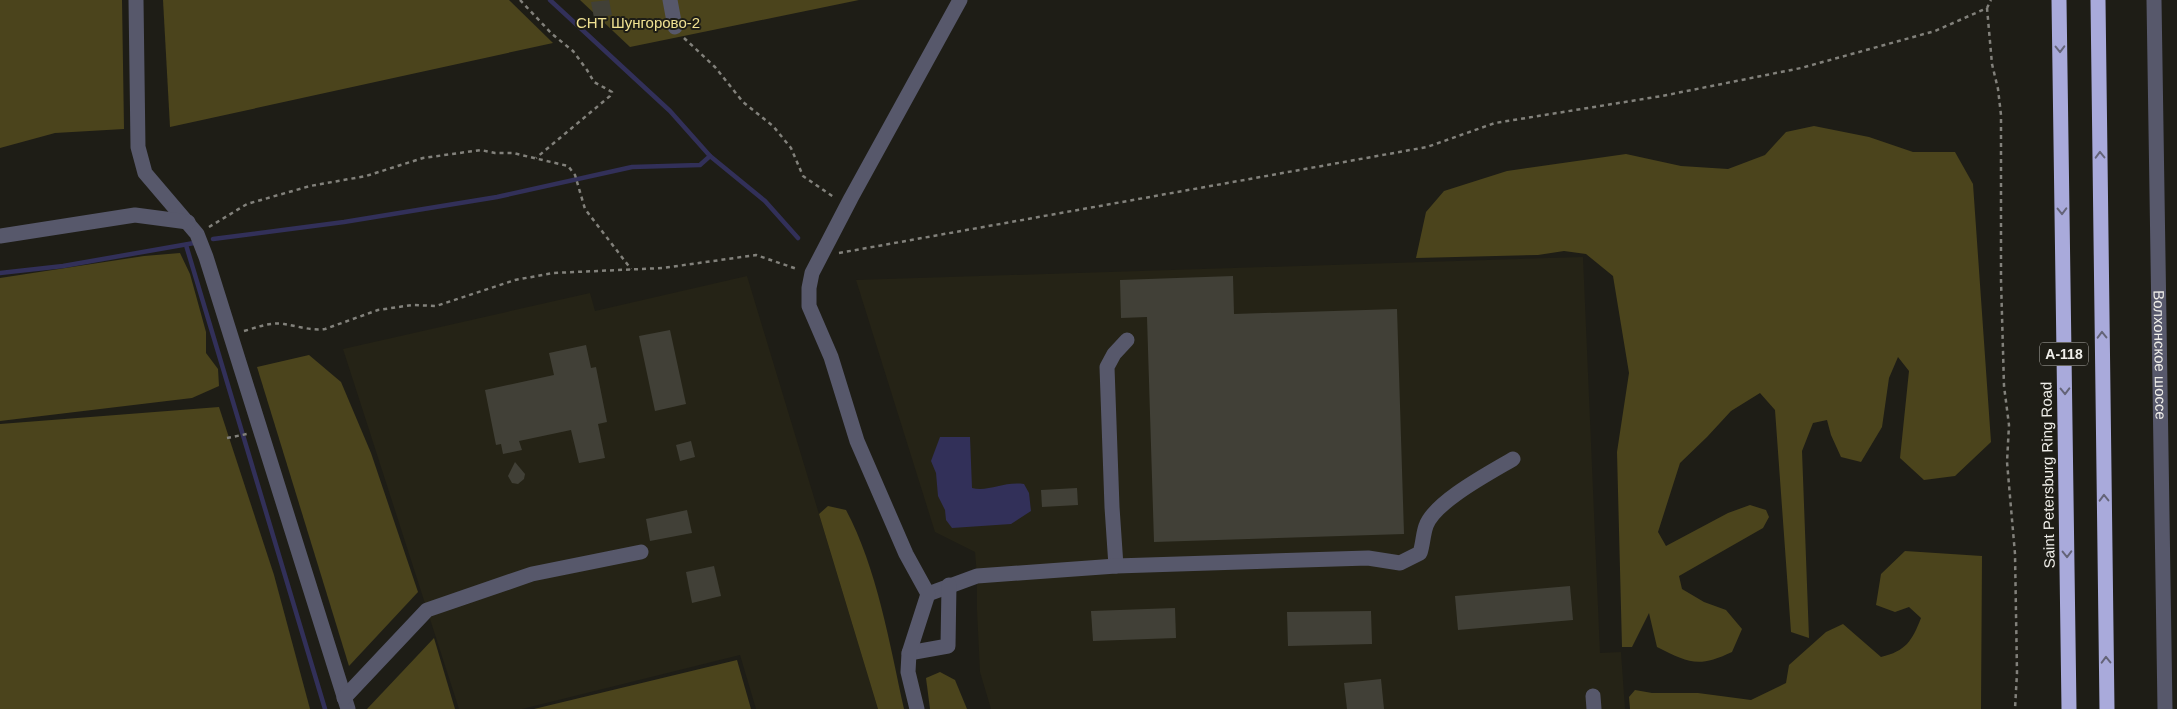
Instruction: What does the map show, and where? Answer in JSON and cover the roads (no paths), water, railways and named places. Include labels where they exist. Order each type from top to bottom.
[{"type":"highway","name":"Saint Petersburg Ring Road","points":[[2059,0],[2069,709]]},
{"type":"highway","name":"А-118","points":[[2098,0],[2107,709]]},
{"type":"street","points":[[136,0],[138,147],[145,173],[197,234],[231,335],[346,703]]},
{"type":"street","points":[[670,0],[675,27]]},
{"type":"street","points":[[917,709],[908,672],[908,653],[928,594],[906,554],[857,441],[831,357],[809,306],[808,288],[812,273],[848,204],[960,0]]},
{"type":"street","name":"Волхонское шоссе","points":[[2154,0],[2165,709]]},
{"type":"street","points":[[0,236],[135,216],[188,222]]},
{"type":"street","points":[[1116,566],[1107,367],[1114,354],[1127,340]]},
{"type":"street","points":[[928,594],[978,576],[1116,566],[1368,558],[1400,563],[1420,553],[1426,525],[1435,514],[1464,488],[1513,459]]},
{"type":"street","points":[[346,703],[427,610],[532,574],[641,552]]},
{"type":"street","points":[[908,653],[948,646],[950,585]]},
{"type":"waterway","points":[[550,0],[670,111],[710,156],[765,201],[798,238]]},
{"type":"waterway","points":[[213,239],[344,222],[497,197],[632,167],[700,165],[710,156]]},
{"type":"waterway","points":[[0,273],[63,266],[194,243]]},
{"type":"waterway","points":[[186,245],[325,709]]},
{"type":"park label","name":"СНТ Шунгорово-2","points":[[638,23]]}]
